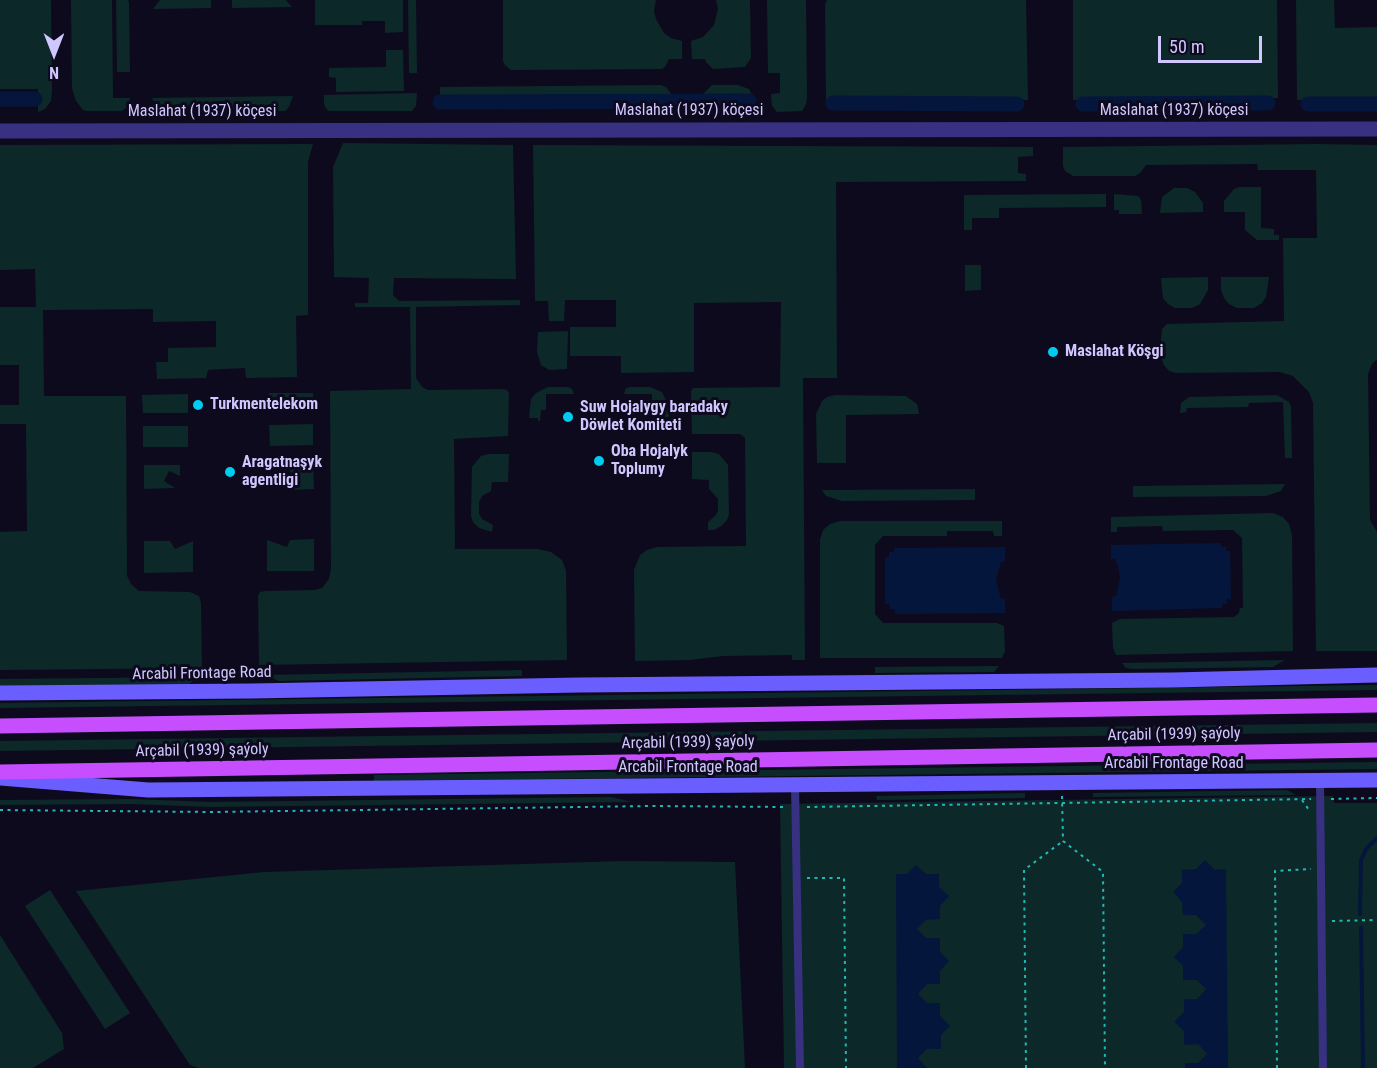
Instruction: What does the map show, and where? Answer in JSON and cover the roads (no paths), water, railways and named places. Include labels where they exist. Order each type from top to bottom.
[{"type":"main road","name":"Arçabil (1939) şaýoly","points":[[0,726],[1377,705]]},
{"type":"main road","name":"Arçabil (1939) şaýoly","points":[[0,772],[1377,750]]},
{"type":"street","name":"Maslahat (1937) köçesi","points":[[0,130],[1377,129]]},
{"type":"street","name":"Arcabil Frontage Road","points":[[0,693],[1173,680],[1377,675]]},
{"type":"street","name":"Arcabil Frontage Road","points":[[0,778],[148,790],[1377,780]]},
{"type":"lane","points":[[1320,781],[1323,1068]]},
{"type":"lane","points":[[795,785],[800,1068]]},
{"type":"water","points":[[1221,543],[1221,547],[1226,547],[1226,551],[1230,551],[1231,599],[1227,599],[1227,604],[1222,604],[1222,608],[1112,611],[1112,597],[1116,596],[1120,578],[1118,565],[1115,559],[1111,559],[1111,545]]},
{"type":"water","points":[[1005,547],[1005,561],[1001,562],[996,580],[1001,599],[1005,599],[1005,613],[895,614],[894,609],[890,609],[890,604],[885,604],[885,557],[889,557],[889,552],[894,552],[894,548]]},
{"type":"water","points":[[1205,860],[1215,870],[1226,869],[1228,1068],[1185,1068],[1185,1063],[1198,1063],[1207,1054],[1198,1044],[1184,1045],[1184,1031],[1174,1022],[1184,1012],[1184,999],[1197,999],[1206,989],[1197,980],[1183,980],[1183,966],[1174,957],[1183,947],[1183,934],[1196,934],[1206,925],[1196,915],[1183,915],[1182,902],[1173,892],[1182,883],[1182,870],[1196,869]]},
{"type":"water","points":[[916,865],[926,874],[939,874],[939,887],[949,896],[940,906],[940,919],[926,920],[917,929],[926,938],[940,938],[940,952],[949,961],[940,971],[940,984],[927,984],[918,994],[927,1003],[940,1003],[940,1016],[950,1026],[941,1035],[941,1049],[927,1049],[918,1058],[927,1068],[897,1068],[896,874],[907,874]]},
{"type":"waterway","points":[[0,99],[35,99]]},
{"type":"waterway","points":[[440,102],[749,101]]},
{"type":"waterway","points":[[833,103],[1017,104]]},
{"type":"waterway","points":[[1083,104],[1268,103]]},
{"type":"waterway","points":[[1308,104],[1377,104]]},
{"type":"waterway","points":[[1360,914],[1361,860],[1366,849],[1377,838]]},
{"type":"waterway","points":[[1361,928],[1363,1068]]},
{"type":"place","name":"Maslahat Köşgi","points":[[1053,352]]},
{"type":"place","name":"Turkmentelekom","points":[[198,405]]},
{"type":"place","name":"Suw Hojalygy baradaky Döwlet Komiteti","points":[[568,417]]},
{"type":"place","name":"Oba Hojalyk Toplumy","points":[[599,461]]},
{"type":"place","name":"Aragatnaşyk agentligi","points":[[230,472]]}]
